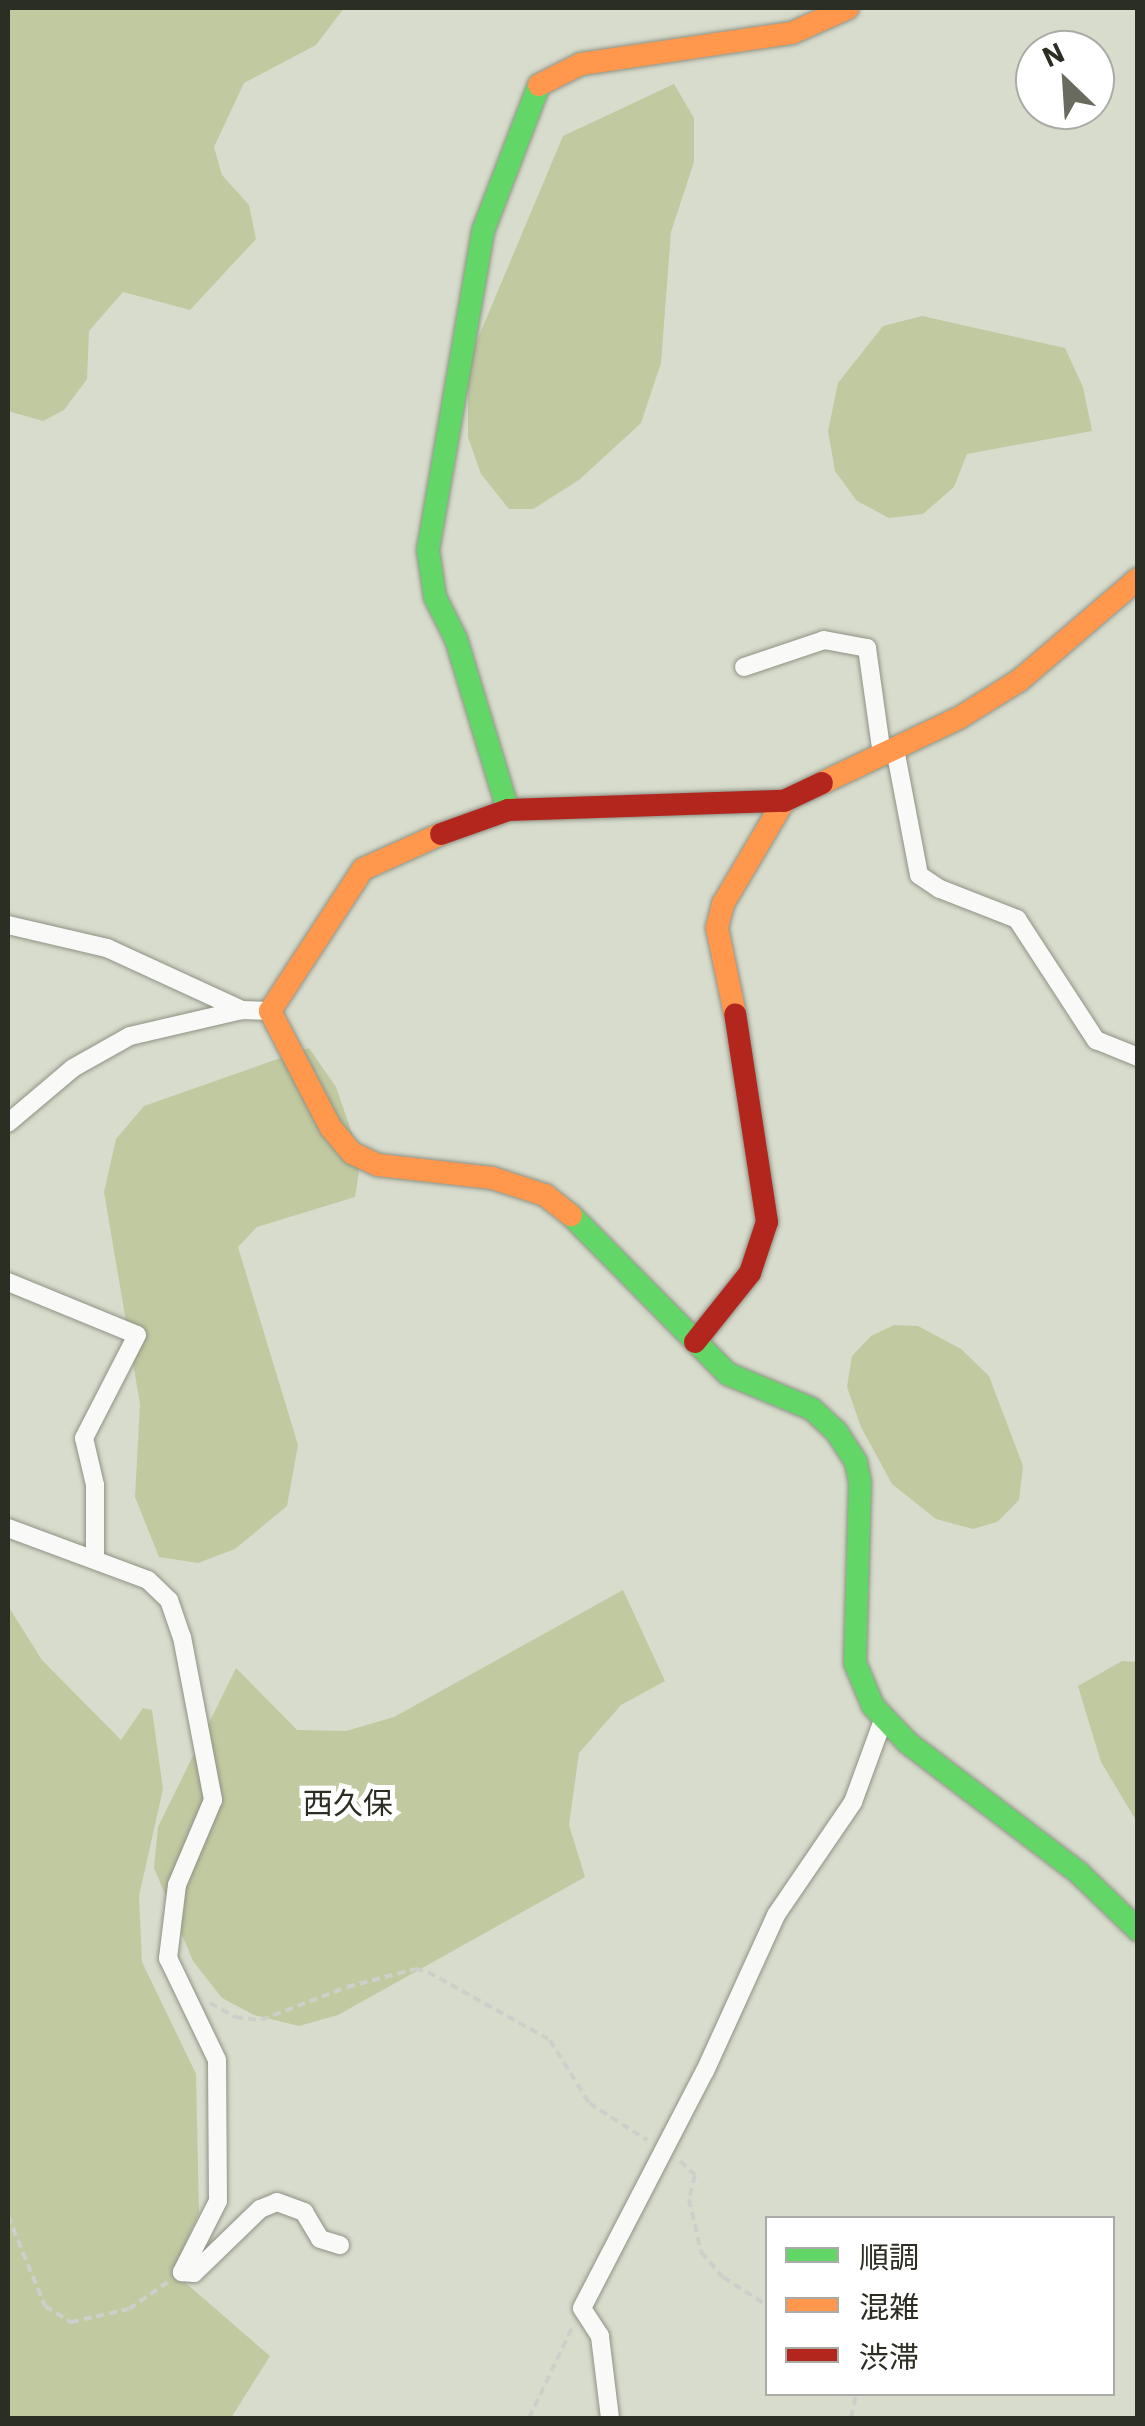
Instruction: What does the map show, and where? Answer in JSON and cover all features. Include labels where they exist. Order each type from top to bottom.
[{"type":"street","points":[[508,810],[456,639],[435,596],[428,550],[483,231],[527,107],[537,86],[581,64],[792,34],[848,8]]},
{"type":"street","points":[[270,1011],[363,870],[412,841],[508,810],[784,801],[889,752],[1020,680],[1128,595],[1138,579]]},
{"type":"street","points":[[744,667],[824,640],[866,648],[920,874],[940,890],[1018,919],[1096,1040],[1138,1057]]},
{"type":"street","points":[[695,1342],[750,1273],[765,1234],[766,1181],[716,928],[723,904],[784,801]]},
{"type":"street","points":[[8,925],[106,948],[242,1010]]},
{"type":"street","points":[[8,1123],[54,1082],[130,1036],[242,1010],[270,1011]]},
{"type":"street","points":[[270,1011],[332,1128],[352,1153],[378,1166],[492,1178],[545,1194],[582,1224],[695,1342],[740,1382],[812,1410],[848,1446],[860,1483],[855,1663],[883,1720],[1014,1818],[1138,1930]]},
{"type":"street","points":[[8,1282],[136,1335],[84,1438],[95,1485],[95,1559]]},
{"type":"street","points":[[8,1528],[95,1559],[160,1588],[176,1614],[212,1788],[208,1816],[177,1885],[167,1939],[172,1973],[217,2060],[218,2201],[182,2272],[194,2273],[260,2209],[278,2202],[304,2212],[320,2239],[340,2245]]},
{"type":"street","points":[[610,2418],[600,2336],[582,2308],[666,2148],[776,1915],[853,1802],[883,1720]]},
{"type":"path","points":[[202,1996],[236,2018],[260,2020],[348,1987],[415,1969],[428,1972],[550,2040],[588,2103],[666,2148],[694,2175],[689,2198],[701,2252],[723,2277],[765,2304]]},
{"type":"path","points":[[8,2216],[45,2306],[72,2322],[128,2309],[182,2272]]},
{"type":"path","points":[[529,2418],[582,2308]]},
{"type":"green space","points":[[8,8],[344,8],[316,45],[244,83],[214,147],[222,175],[249,205],[256,239],[190,310],[123,292],[89,331],[87,379],[64,410],[43,421],[8,411]]},
{"type":"green space","points":[[674,84],[694,118],[694,162],[671,232],[661,363],[641,423],[579,480],[533,509],[509,509],[481,474],[468,437],[468,362],[563,136]]},
{"type":"green space","points":[[922,316],[1065,348],[1083,387],[1092,431],[967,454],[954,487],[923,514],[889,518],[857,501],[835,471],[828,431],[838,383],[883,326]]},
{"type":"green space","points":[[309,1048],[336,1087],[361,1159],[355,1197],[257,1227],[238,1247],[298,1445],[287,1506],[235,1549],[198,1563],[159,1557],[135,1497],[140,1404],[104,1192],[116,1139],[144,1106]]},
{"type":"green space","points":[[894,1325],[918,1326],[961,1349],[989,1376],[1023,1466],[1019,1500],[997,1522],[973,1529],[936,1519],[892,1484],[861,1427],[847,1387],[852,1356],[871,1336]]},
{"type":"green space","points":[[623,1590],[665,1681],[621,1705],[579,1753],[569,1825],[585,1877],[338,2015],[299,2026],[254,2015],[222,1998],[193,1961],[154,1868],[158,1827],[236,1668],[297,1730],[346,1731],[394,1717]]},
{"type":"green space","points":[[8,1606],[42,1660],[121,1740],[143,1708],[152,1710],[163,1789],[139,1896],[142,1962],[196,2074],[199,2213],[173,2272],[270,2356],[231,2418],[8,2418]]},
{"type":"green space","points":[[1122,1661],[1137,1662],[1137,1822],[1101,1762],[1078,1686]]},
{"type":"traffic: fast","points":[[508,810],[456,639],[435,597],[428,550],[483,231],[539,85]]},
{"type":"traffic: fast","points":[[571,1215],[728,1374],[812,1409],[836,1431],[856,1462],[860,1483],[855,1663],[873,1706],[908,1743],[1079,1873],[1138,1930]]},
{"type":"traffic: slow","points":[[539,85],[581,64],[792,33],[848,8]]},
{"type":"traffic: slow","points":[[822,783],[959,718],[1020,680],[1138,579]]},
{"type":"traffic: slow","points":[[735,1014],[717,928],[723,904],[784,801]]},
{"type":"traffic: slow","points":[[441,834],[363,869],[270,1011],[331,1128],[352,1153],[378,1165],[492,1178],[545,1195],[571,1215]]},
{"type":"traffic: jam","points":[[441,834],[508,810],[784,801],[822,783]]},
{"type":"traffic: jam","points":[[695,1342],[750,1273],[767,1222],[735,1014]]},
{"type":"district","name":"西久保","points":[[348,1803]]}]
